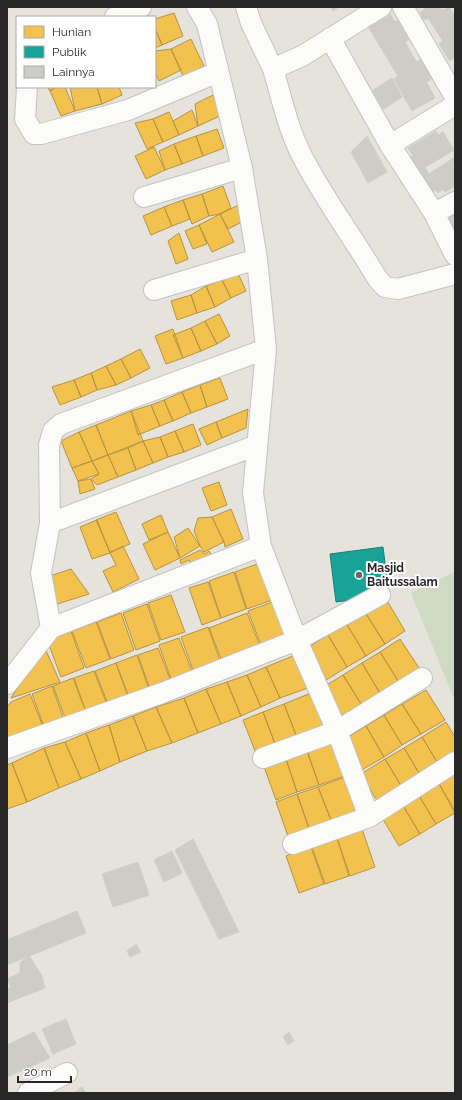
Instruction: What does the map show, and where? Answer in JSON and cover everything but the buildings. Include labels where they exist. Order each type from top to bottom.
[{"type":"street","points":[[118,16],[141,7]]},
{"type":"street","points":[[197,7],[207,24],[242,168],[257,259],[266,350],[253,493],[261,546],[297,640],[337,731],[369,817]]},
{"type":"street","points":[[246,7],[251,23],[273,69],[290,129],[302,156],[336,215],[377,278],[385,287],[398,289],[455,274]]},
{"type":"street","points":[[273,69],[302,56],[381,7]]},
{"type":"street","points":[[403,7],[455,97]]},
{"type":"street","points":[[330,38],[390,145],[434,213],[455,255]]},
{"type":"street","points":[[26,88],[25,119],[34,134],[41,134],[128,110],[218,72]]},
{"type":"street","points":[[390,145],[455,105]]},
{"type":"street","points":[[144,197],[242,168]]},
{"type":"street","points":[[434,213],[455,202]]},
{"type":"street","points":[[154,290],[257,259]]},
{"type":"street","points":[[51,628],[41,573],[50,523],[49,445],[53,431],[61,424],[266,350]]},
{"type":"street","points":[[50,523],[257,445]]},
{"type":"street","points":[[7,684],[51,628],[261,546]]},
{"type":"street","points":[[7,748],[155,695],[297,640],[380,595]]},
{"type":"street","points":[[263,758],[337,731],[422,678]]},
{"type":"street","points":[[293,844],[369,817],[455,762]]},
{"type":"street","points":[[28,1093],[67,1073]]},
{"type":"green space","points":[[455,572],[455,701],[411,593]]},
{"type":"place","name":"Masjid Baitussalam","points":[[359,575]]}]
